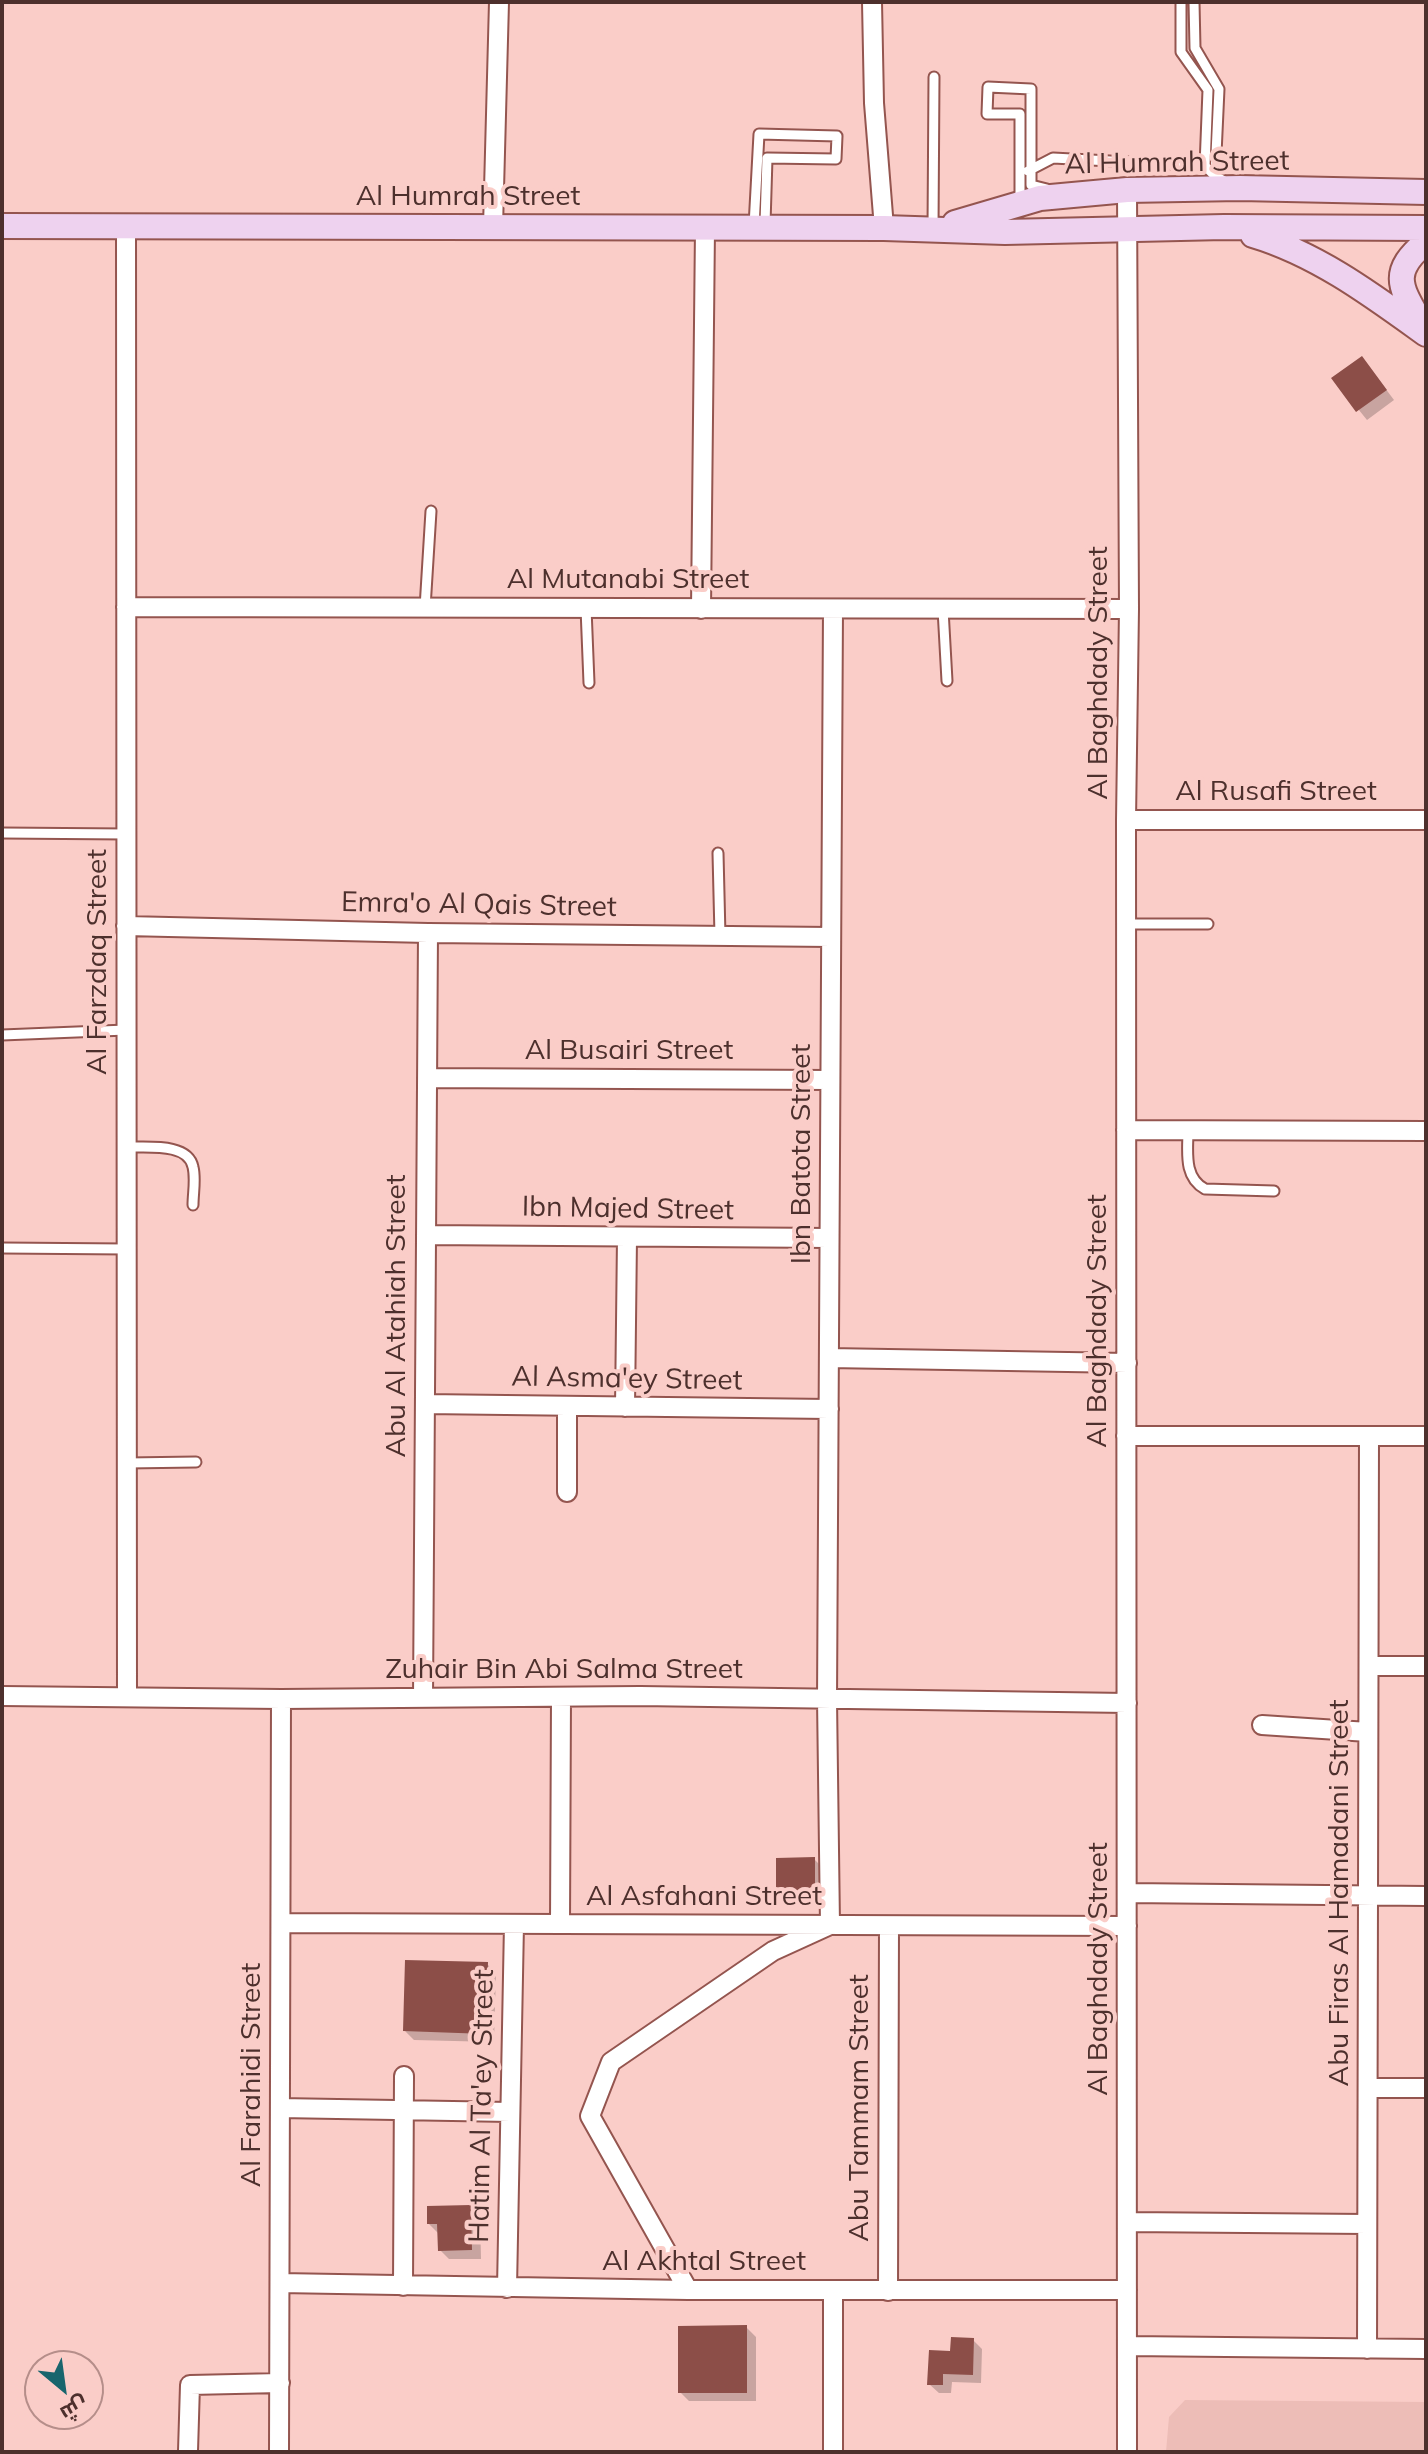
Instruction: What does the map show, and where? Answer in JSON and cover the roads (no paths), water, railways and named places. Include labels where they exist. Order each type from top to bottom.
[{"type":"street","points":[[493,227],[499,2]]},
{"type":"street","points":[[872,2],[874,103],[884,228]]},
{"type":"street","points":[[1395,193],[1426,182]]},
{"type":"street","name":"Al Humrah Street","points":[[933,229],[1020,204],[1069,194],[1240,188],[1426,192]]},
{"type":"street","name":"Al Baghdady Street","points":[[1127,190],[1127,2452]]},
{"type":"street","name":"Al Humrah Street","points":[[2,226],[884,228],[1005,232],[1224,227],[1426,228]]},
{"type":"street","name":"Al Farzdaq Street","points":[[126,226],[127,1697]]},
{"type":"street","points":[[1224,227],[1284,244],[1370,294],[1426,333]]},
{"type":"street","points":[[701,609],[705,228]]},
{"type":"street","points":[[1426,242],[1410,256],[1401,272],[1405,294],[1426,333]]},
{"type":"street","name":"Al Mutanabi Street","points":[[126,607],[1129,609]]},
{"type":"street","name":"Ibn Batota Street","points":[[830,1925],[827,1699],[833,609]]},
{"type":"street","name":"Al Rusafi Street","points":[[1126,820],[1426,820]]},
{"type":"street","name":"Emra'o Al Qais Street","points":[[126,926],[831,937]]},
{"type":"street","name":"Abu Al Atahiah Street","points":[[423,1698],[428,933]]},
{"type":"street","name":"Al Busairi Street","points":[[427,1078],[830,1080]]},
{"type":"street","points":[[1126,1130],[1426,1131]]},
{"type":"street","name":"Ibn Majed Street","points":[[426,1235],[829,1238]]},
{"type":"street","points":[[625,1407],[627,1238]]},
{"type":"street","points":[[829,1358],[1127,1363]]},
{"type":"street","name":"Al Asma'ey Street","points":[[425,1404],[829,1409]]},
{"type":"street","points":[[567,1407],[567,1492]]},
{"type":"street","points":[[1126,1436],[1426,1436]]},
{"type":"street","name":"Abu Firas Al Hamadani Street","points":[[1367,2349],[1369,1436]]},
{"type":"street","points":[[1369,1666],[1426,1666]]},
{"type":"street","name":"Zuhair Bin Abi Salma Street","points":[[2,1696],[281,1699],[561,1697],[1127,1703]]},
{"type":"street","points":[[560,1924],[561,1697]]},
{"type":"street","name":"Al Farahidi Street","points":[[279,2452],[281,1699]]},
{"type":"street","points":[[1262,1725],[1368,1732]]},
{"type":"street","points":[[1127,1893],[1426,1896]]},
{"type":"street","name":"Al Asfahani Street","points":[[281,1923],[1127,1926]]},
{"type":"street","name":"Hatim Al Ta'ey Street","points":[[507,2288],[514,1924]]},
{"type":"street","points":[[688,2290],[590,2116],[600,2087],[611,2062],[773,1951],[830,1925]]},
{"type":"street","name":"Abu Tammam Street","points":[[888,2291],[889,1926]]},
{"type":"street","points":[[403,2286],[404,2076]]},
{"type":"street","points":[[1368,2088],[1426,2088]]},
{"type":"street","points":[[280,2108],[510,2112]]},
{"type":"street","points":[[1127,2222],[1367,2224]]},
{"type":"street","name":"Al Akhtal Street","points":[[280,2283],[688,2290],[1127,2290]]},
{"type":"street","points":[[833,2291],[833,2452]]},
{"type":"street","points":[[1127,2346],[1426,2349]]},
{"type":"street","points":[[188,2451],[190,2385],[280,2383]]},
{"type":"lane","points":[[1181,2],[1181,52],[1208,90],[1205,166]]},
{"type":"lane","points":[[1194,2],[1195,48],[1219,89],[1215,176]]},
{"type":"lane","points":[[933,229],[934,77]]},
{"type":"lane","points":[[1020,204],[1026,172],[1031,89],[988,87],[987,114],[1020,114],[1026,172],[1031,185],[1069,194]]},
{"type":"lane","points":[[759,134],[837,136],[836,159],[767,158],[760,228],[759,134]]},
{"type":"lane","points":[[1026,172],[1053,158],[1205,166],[1215,176],[1240,188]]},
{"type":"lane","points":[[425,608],[431,511]]},
{"type":"lane","points":[[586,608],[589,683]]},
{"type":"lane","points":[[943,609],[947,681]]},
{"type":"lane","points":[[2,833],[126,834]]},
{"type":"lane","points":[[718,853],[720,936]]},
{"type":"lane","points":[[1126,924],[1208,924]]},
{"type":"lane","points":[[2,1035],[126,1030]]},
{"type":"lane","points":[[1188,1130],[1188,1168],[1198,1185],[1205,1189],[1274,1191]]},
{"type":"lane","points":[[126,1147],[179,1150],[189,1157],[194,1168],[193,1205]]},
{"type":"lane","points":[[2,1248],[126,1249]]},
{"type":"lane","points":[[127,1463],[196,1462]]}]
